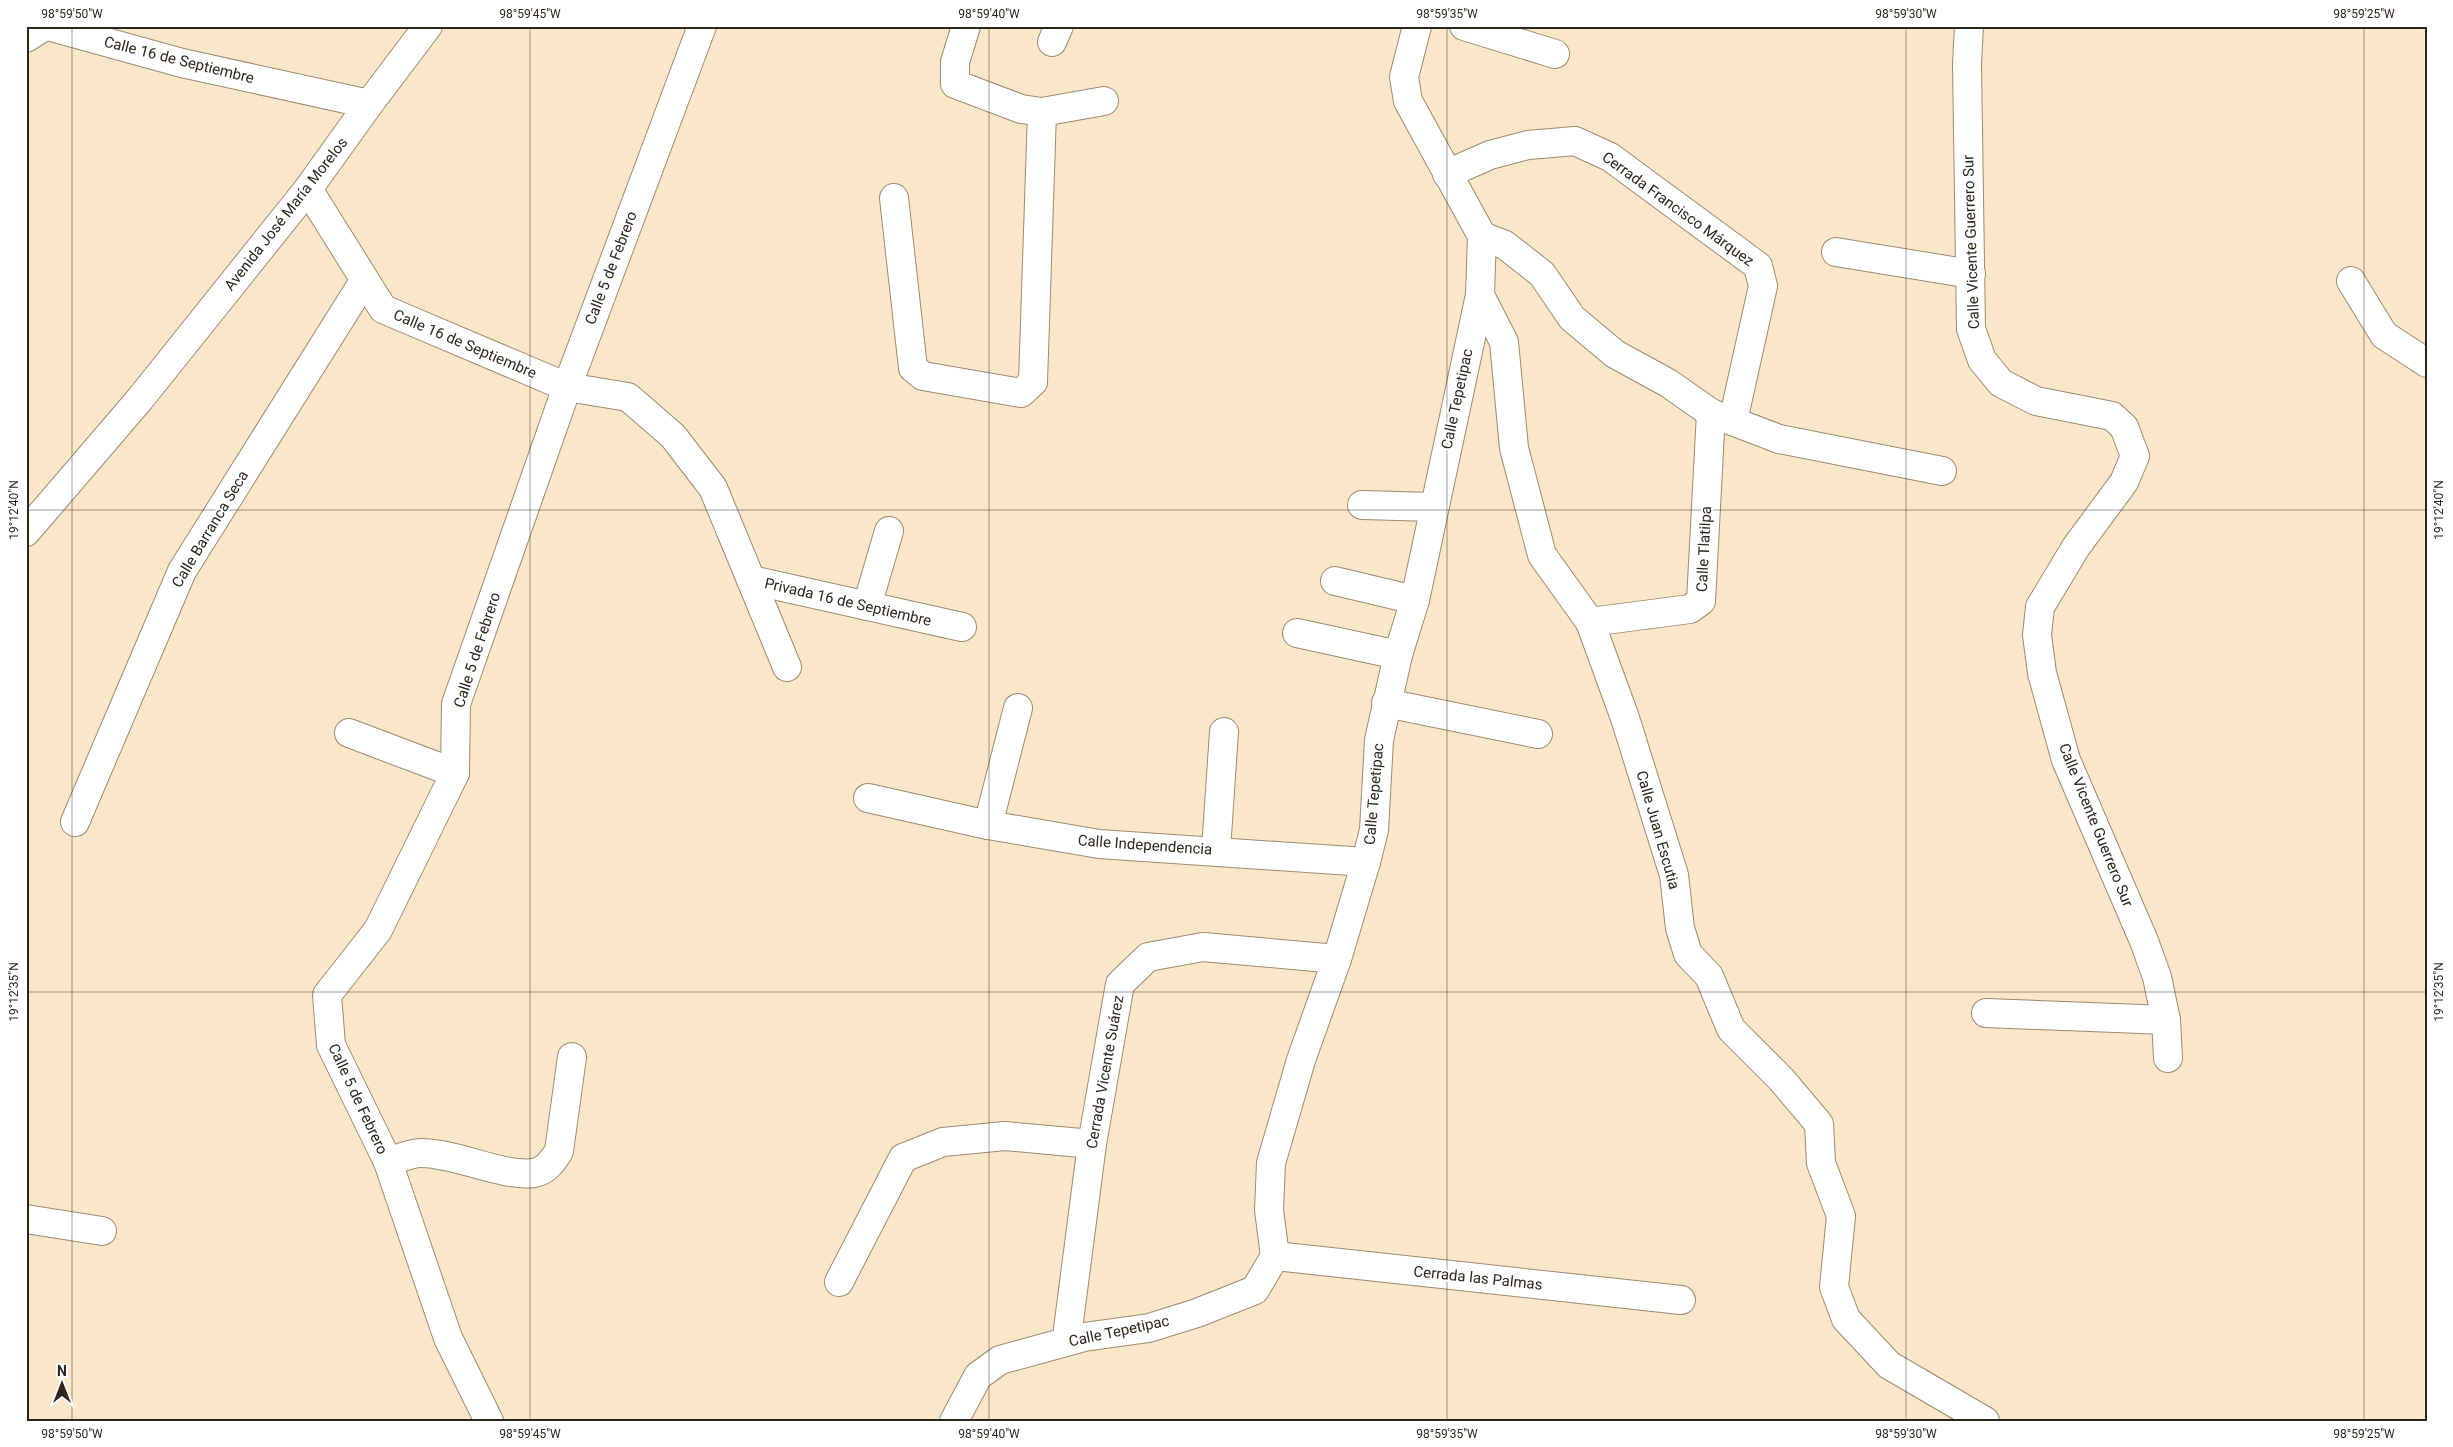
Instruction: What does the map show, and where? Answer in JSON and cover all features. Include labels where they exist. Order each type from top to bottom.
[{"type":"street","points":[[26,38],[46,26]]},
{"type":"street","name":"Calle 16 de Septiembre","points":[[46,26],[182,62],[369,104]]},
{"type":"street","name":"Avenida José María Morelos","points":[[26,532],[140,399],[308,189],[428,26]]},
{"type":"street","name":"Calle 5 de Febrero","points":[[490,1421],[448,1338],[388,1162],[330,1045],[327,995],[378,930],[455,773],[456,704],[567,387],[702,26]]},
{"type":"street","points":[[966,26],[955,62],[954,84],[1021,109],[1042,112],[1104,101]]},
{"type":"street","points":[[1417,26],[1404,78],[1408,102],[1482,236],[1505,245],[1542,274],[1572,318],[1615,354],[1668,383],[1722,417],[1779,439],[1942,470]]},
{"type":"street","points":[[1464,26],[1556,54]]},
{"type":"street","name":"Calle Vicente Guerrero Sur","points":[[1969,26],[1966,64],[1971,329],[1982,360],[2001,383],[2036,401],[2112,416],[2124,427],[2134,456],[2124,482],[2076,547],[2040,607],[2037,635],[2042,673],[2066,760],[2144,941],[2157,977],[2166,1020],[2168,1058]]},
{"type":"street","points":[[894,198],[913,368],[922,376],[1021,393],[1033,382],[1042,112]]},
{"type":"street","name":"Cerrada Francisco Márquez","points":[[1447,174],[1490,155],[1528,144],[1575,141],[1610,157],[1758,266],[1763,286],[1722,417]]},
{"type":"street","name":"Calle 16 de Septiembre","points":[[308,189],[383,309],[567,387]]},
{"type":"street","name":"Calle Tepetipac","points":[[954,1421],[978,1376],[1000,1360],[1084,1337],[1149,1328],[1197,1313],[1255,1290],[1275,1256],[1268,1210],[1271,1163],[1301,1060],[1337,958],[1374,830],[1379,740],[1398,655],[1416,600],[1480,295],[1482,236]]},
{"type":"street","points":[[1836,252],[1971,274]]},
{"type":"street","name":"Calle Barranca Seca","points":[[75,822],[182,571],[364,281]]},
{"type":"street","points":[[2351,281],[2384,335],[2427,363]]},
{"type":"street","name":"Calle Juan Escutia","points":[[1480,295],[1504,342],[1514,448],[1542,555],[1590,622],[1626,718],[1674,876],[1680,928],[1688,954],[1709,976],[1731,1029],[1781,1080],[1819,1124],[1821,1162],[1841,1216],[1834,1287],[1846,1319],[1889,1365],[1985,1421]]},
{"type":"street","name":"Privada 16 de Septiembre","points":[[567,387],[628,397],[673,436],[713,488],[751,580],[962,627]]},
{"type":"street","name":"Calle Tlatilpa","points":[[1590,622],[1690,609],[1701,601],[1722,417]]},
{"type":"street","points":[[1362,505],[1434,507]]},
{"type":"street","points":[[867,606],[889,531]]},
{"type":"street","points":[[751,580],[787,667]]},
{"type":"street","points":[[1335,581],[1416,600]]},
{"type":"street","points":[[1297,633],[1398,655]]},
{"type":"street","points":[[1386,703],[1538,734]]},
{"type":"street","points":[[988,825],[1018,708]]},
{"type":"street","points":[[1216,850],[1224,732]]},
{"type":"street","points":[[349,733],[455,773]]},
{"type":"street","name":"Calle Independencia","points":[[868,798],[988,825],[1098,844],[1216,850],[1366,862]]},
{"type":"street","name":"Cerrada Vicente Suárez","points":[[1068,1329],[1092,1144],[1120,984],[1148,957],[1203,947],[1337,958]]},
{"type":"street","points":[[1986,1013],[2166,1020]]},
{"type":"street","points":[[388,1162],[419,1152],[453,1157],[515,1172],[535,1173],[551,1165],[559,1151],[572,1057]]},
{"type":"street","points":[[839,1282],[903,1158],[943,1142],[1005,1136],[1092,1144]]},
{"type":"street","points":[[26,1219],[102,1231]]},
{"type":"street","name":"Cerrada las Palmas","points":[[1275,1256],[1681,1300]]}]
